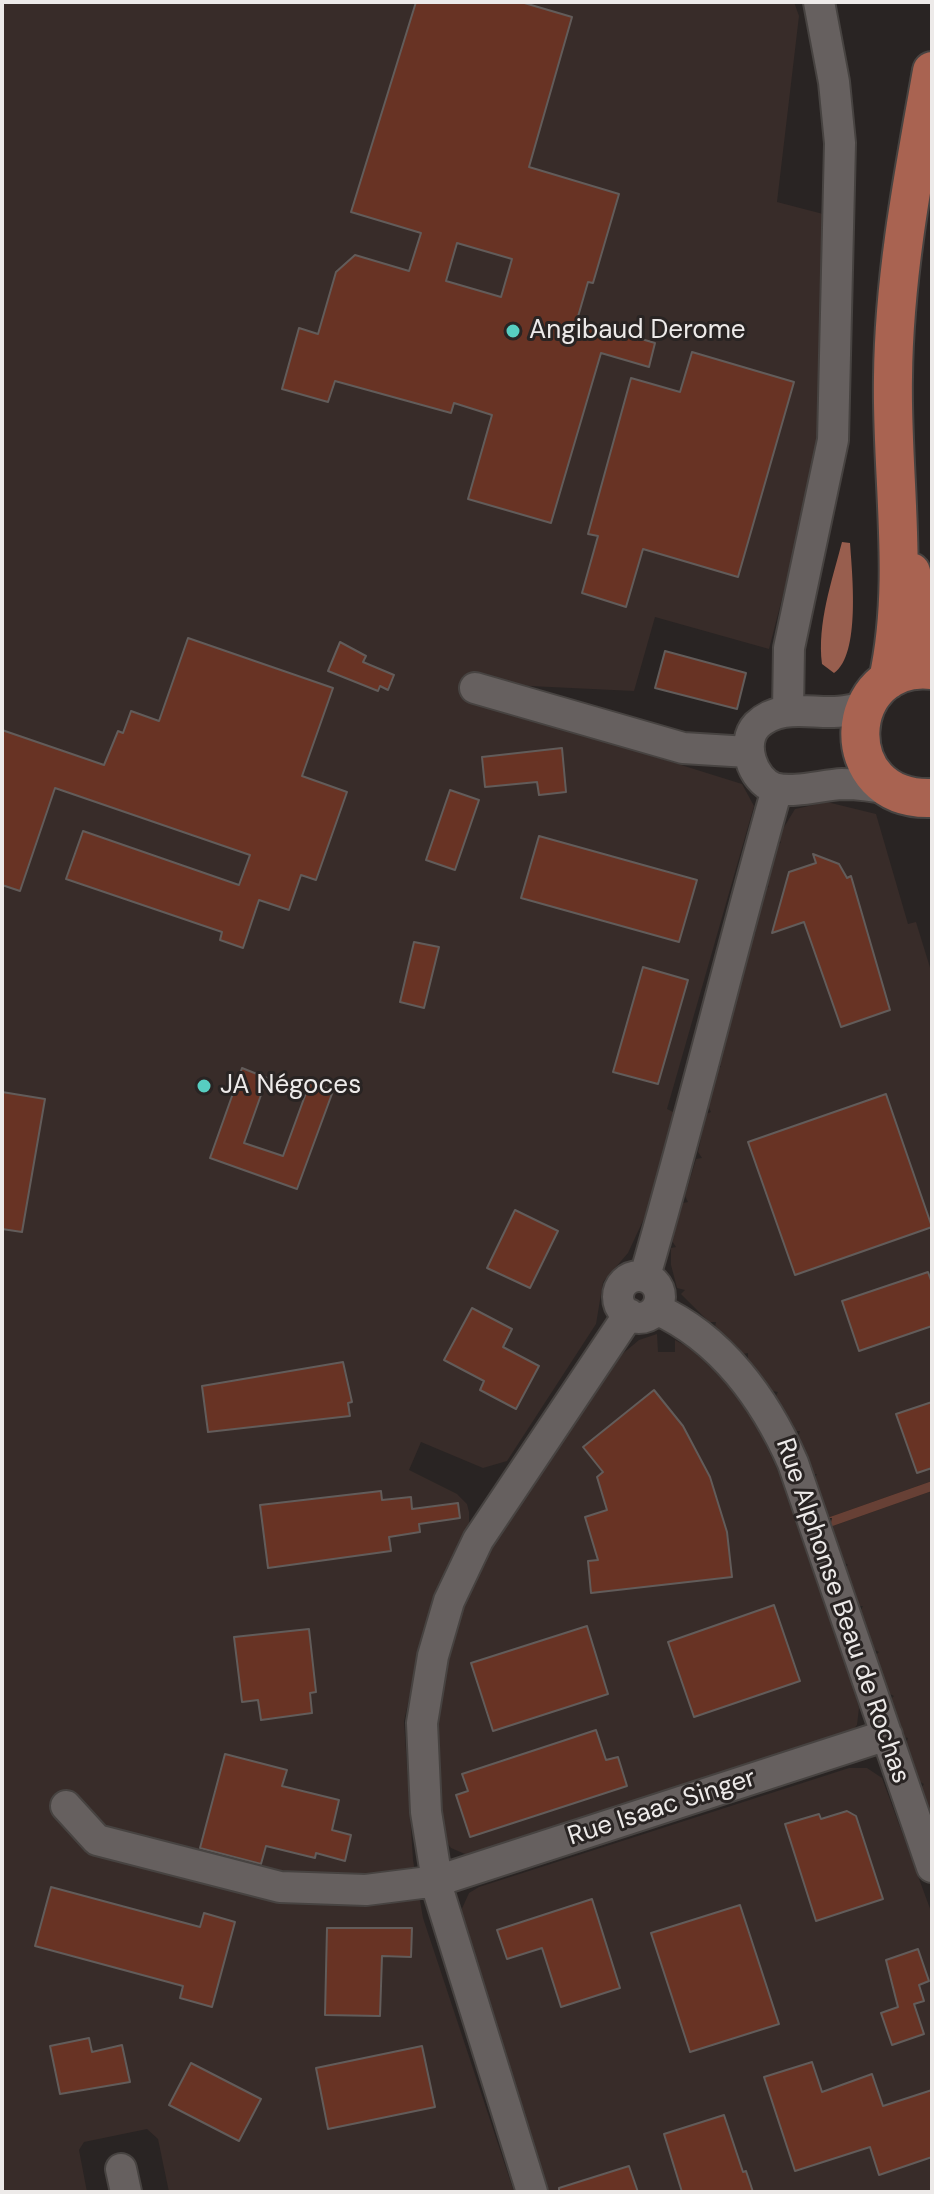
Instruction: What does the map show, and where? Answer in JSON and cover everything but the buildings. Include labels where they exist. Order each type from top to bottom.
[{"type":"main road","points":[[918,800],[865,763],[859,725],[876,694],[898,588],[894,361],[905,219],[932,71]]},
{"type":"main road","points":[[897,515],[932,657]]},
{"type":"main road","points":[[876,694],[904,672],[932,670]]},
{"type":"street","points":[[788,711],[791,634],[818,521],[833,440],[840,143],[834,82],[819,2]]},
{"type":"street","points":[[475,688],[683,748],[748,752]]},
{"type":"street","points":[[876,694],[833,712],[788,711],[757,725],[750,736],[748,752],[760,777],[777,789],[854,784],[918,800]]},
{"type":"street","points":[[532,2192],[437,1881],[426,1812],[422,1723],[433,1656],[449,1601],[478,1540],[642,1312],[619,1303],[620,1288],[630,1278],[645,1276],[687,1131],[717,1002],[777,789]]},
{"type":"street","name":"Rue Alphonse Beau de Rochas","points":[[642,1312],[691,1327],[732,1364],[777,1425],[932,1867]]},
{"type":"street","name":"Rue Isaac Singer","points":[[66,1806],[97,1840],[280,1887],[366,1890],[437,1881],[887,1735]]},
{"type":"shaded area","points":[[2,2],[794,2],[799,16],[777,202],[827,215],[817,435],[808,498],[769,649],[655,617],[634,691],[509,685],[505,710],[742,784],[754,806],[667,1109],[675,1113],[653,1199],[628,1253],[603,1282],[596,1324],[507,1461],[483,1468],[421,1442],[409,1470],[457,1494],[467,1504],[469,1512],[469,1524],[432,1599],[404,1721],[413,1860],[423,1918],[514,2192],[169,2192],[158,2139],[147,2129],[84,2142],[79,2150],[87,2192],[2,2192]]},
{"type":"shaded area","points":[[842,542],[850,543],[853,612],[848,649],[843,663],[834,673],[822,664],[821,649],[826,602]]},
{"type":"shaded area","points":[[827,802],[876,814],[908,924],[916,922],[932,974],[932,1481],[827,1518],[814,1480],[817,1474],[811,1474],[798,1437],[800,1431],[795,1431],[776,1396],[778,1392],[772,1391],[748,1360],[748,1353],[743,1354],[715,1327],[716,1322],[709,1322],[681,1294],[685,1290],[677,1288],[671,1265],[671,1248],[676,1247],[672,1241],[683,1203],[688,1202],[685,1196],[696,1159],[702,1158],[698,1152],[706,1114],[711,1112],[708,1106],[716,1068],[721,1067],[717,1061],[726,1023],[731,1022],[727,1016],[738,978],[743,977],[740,971],[751,933],[756,933],[753,927],[763,889],[769,887],[765,882],[776,844],[781,843],[778,837],[795,809]]},
{"type":"shaded area","points":[[657,1334],[658,1352],[675,1352],[675,1340],[690,1348],[727,1383],[757,1426],[778,1471],[855,1693],[859,1708],[857,1725],[848,1735],[473,1855],[465,1854],[451,1848],[442,1836],[435,1726],[455,1625],[477,1573],[503,1526],[614,1361],[639,1340]]},
{"type":"shaded area","points":[[932,1481],[932,1491],[830,1527],[832,1518],[827,1518]]},
{"type":"shaded area","points":[[932,1491],[932,1820],[921,1788],[924,1784],[918,1781],[906,1744],[908,1738],[903,1737],[890,1700],[894,1696],[888,1693],[875,1656],[879,1652],[873,1649],[860,1612],[863,1606],[857,1606],[844,1568],[848,1565],[842,1561],[830,1527]]},
{"type":"shaded area","points":[[849,1768],[867,1768],[882,1778],[932,1914],[932,2192],[547,2192],[460,1923],[460,1913],[469,1893],[479,1887]]},
{"type":"place","name":"Angibaud Derome","points":[[513,331]]},
{"type":"place","name":"JA Négoces","points":[[204,1086]]}]
